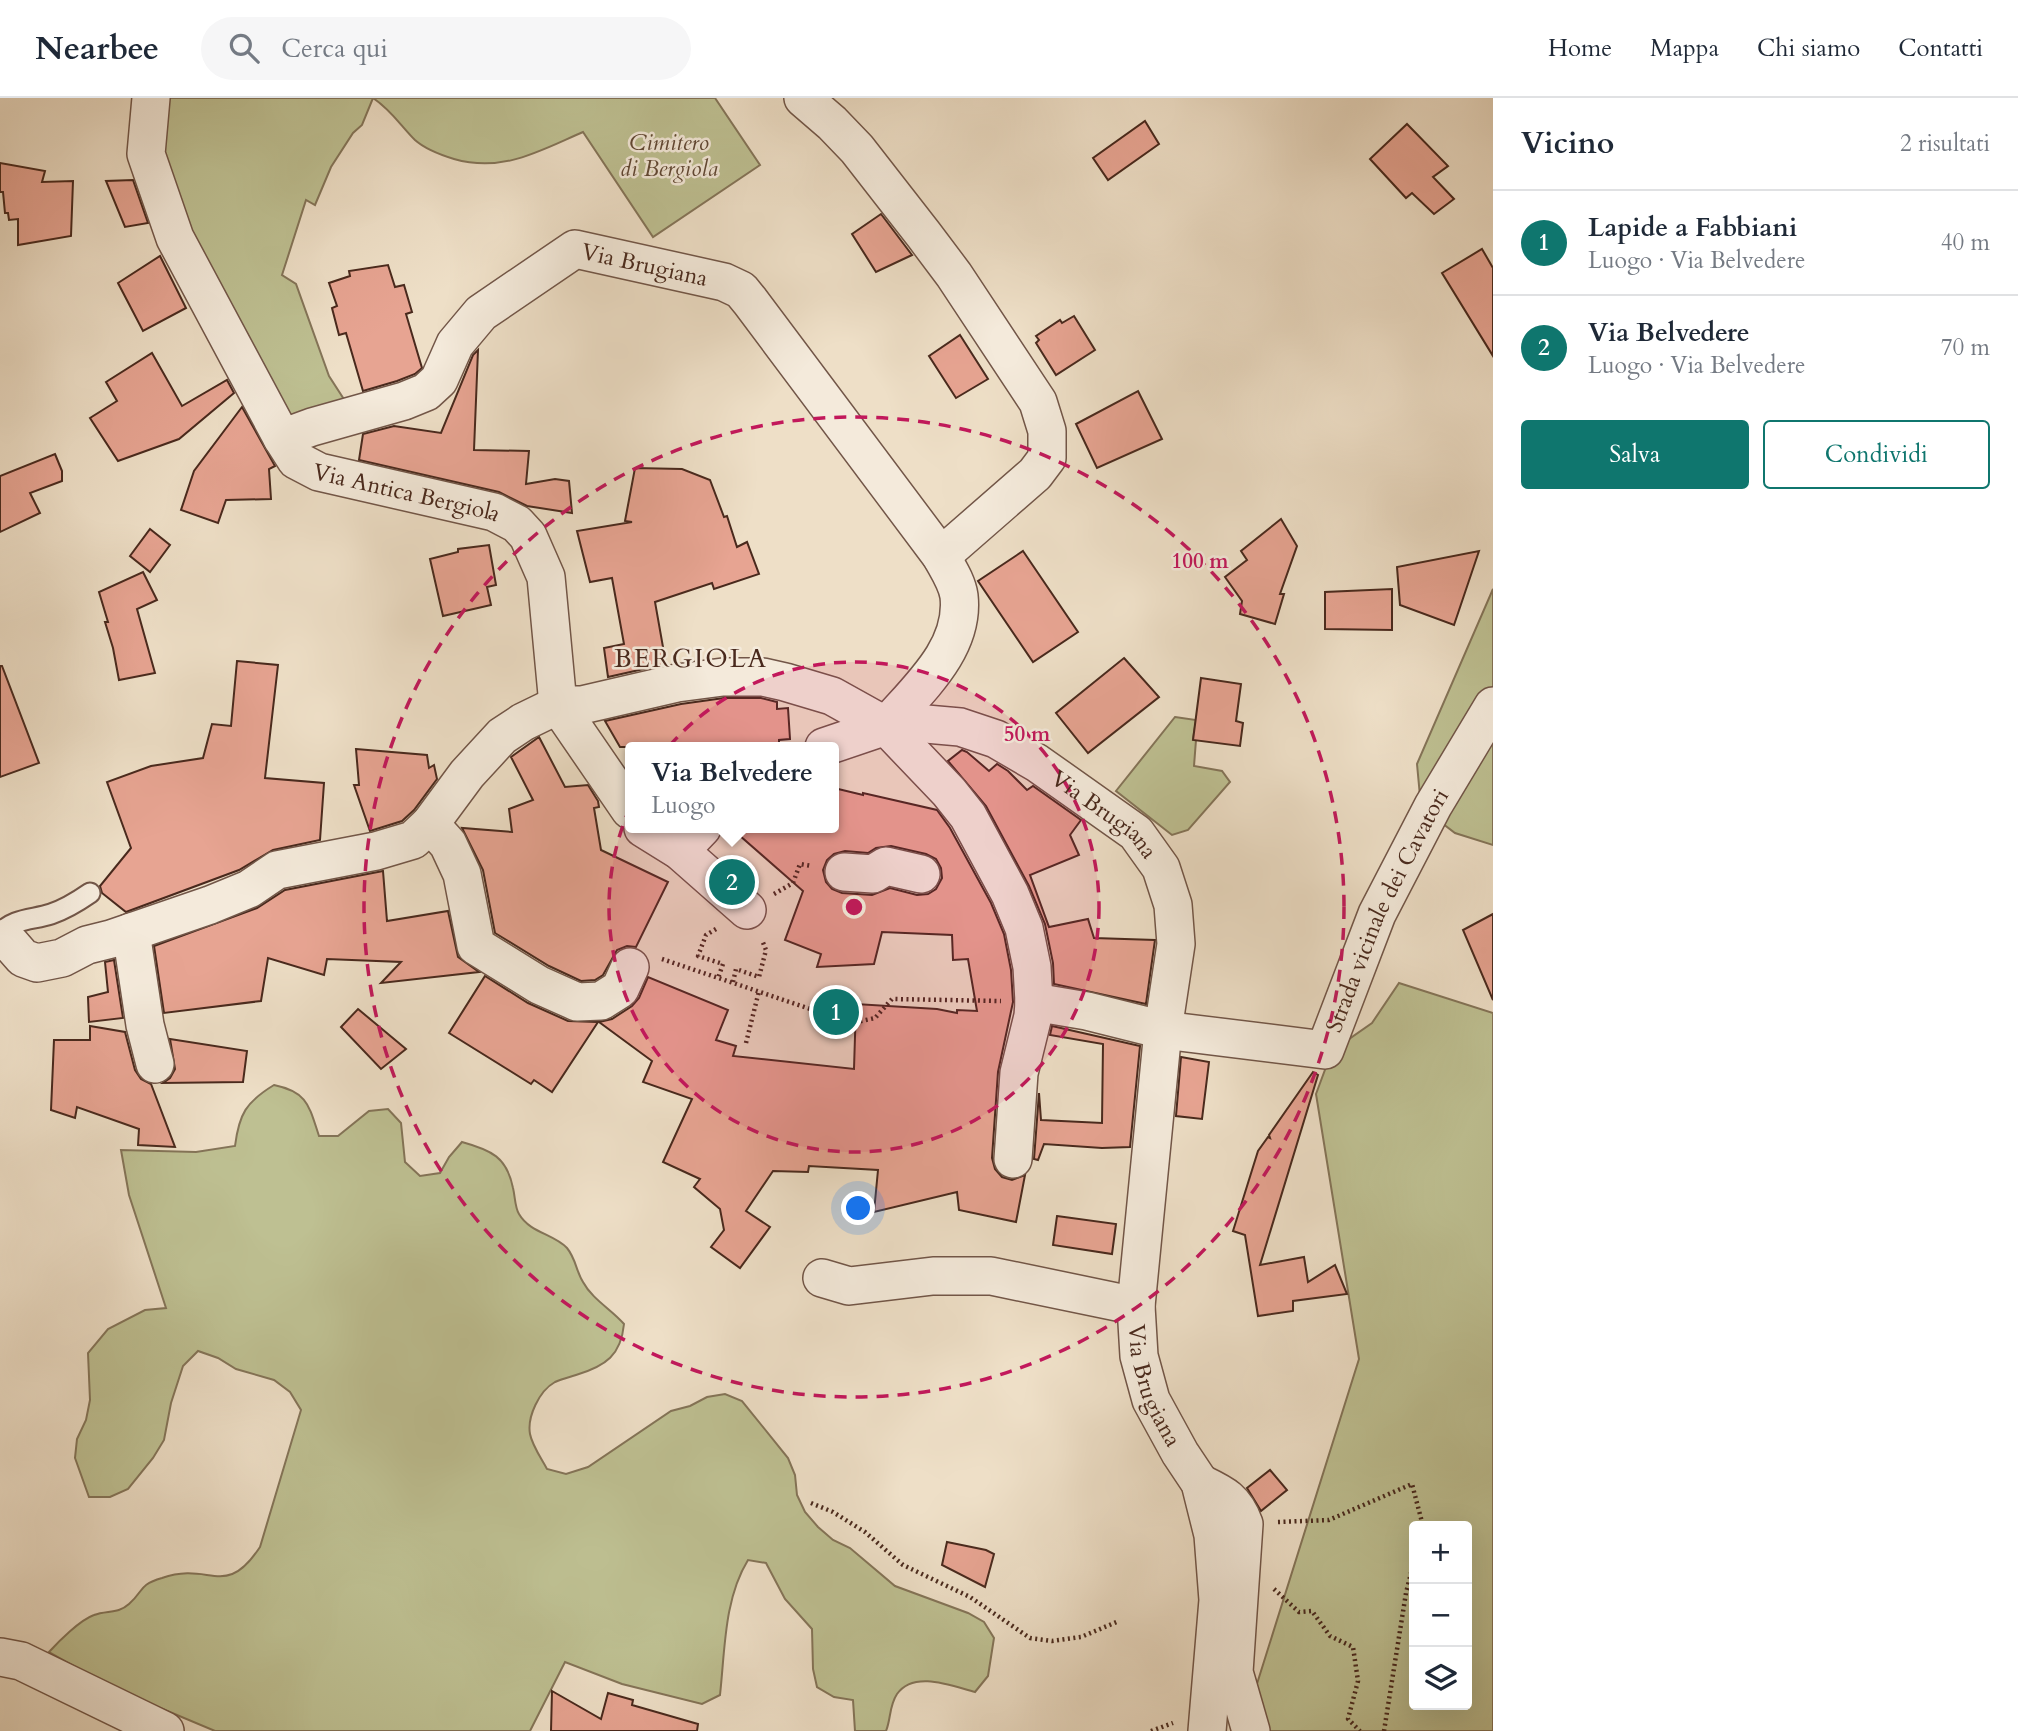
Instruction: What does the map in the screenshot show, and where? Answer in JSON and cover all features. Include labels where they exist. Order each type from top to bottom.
[{"type":"street","name":"Via Antica Bergiola","points":[[151,98],[146,154],[176,238],[296,460],[319,472],[494,512],[517,524],[528,536],[546,577],[558,705]]},
{"type":"street","points":[[803,98],[832,122],[857,149],[954,275],[1038,402],[1047,431],[1047,458],[1035,474],[941,556]]},
{"type":"street","name":"Via Brugiana","points":[[282,438],[426,392],[439,380],[455,344],[481,313],[575,249],[724,282],[741,290],[941,556],[959,594],[956,635],[939,665],[886,726]]},
{"type":"street","points":[[0,937],[10,943],[23,958],[37,963],[62,958],[87,945],[220,901],[249,888],[278,870],[413,841],[430,824],[467,774],[502,736],[558,705],[582,705],[677,682],[723,677],[763,677],[832,696],[886,726],[949,792],[978,832],[1024,928],[1032,967],[1033,1016],[1019,1073],[1013,1159]]},
{"type":"street","points":[[558,705],[625,801]]},
{"type":"street","name":"Strada vicinale dei Cavatori","points":[[1164,1030],[1325,1050],[1377,914],[1433,807],[1493,706]]},
{"type":"street","name":"Via Brugiana","points":[[839,742],[886,726],[926,724],[960,727],[996,739],[1037,763],[1136,833],[1161,868],[1172,905],[1175,944],[1136,1306],[1139,1356],[1151,1401],[1200,1483],[1213,1535],[1218,1600],[1206,1731]]},
{"type":"street","points":[[430,824],[448,844],[462,874],[475,946],[539,985],[577,1002],[601,1001],[620,989],[629,967]]},
{"type":"street","points":[[663,833],[691,840],[747,910]]},
{"type":"street","points":[[844,872],[873,874],[886,866],[921,874]]},
{"type":"street","points":[[131,932],[145,1025],[155,1064]]},
{"type":"street","points":[[1034,1002],[1087,1011],[1164,1030]]},
{"type":"street","points":[[822,1279],[849,1286],[933,1276],[991,1276],[1136,1306]]},
{"type":"street","points":[[1200,1483],[1227,1496],[1240,1512],[1244,1524],[1234,1672],[1251,1731]]},
{"type":"street","points":[[0,1657],[21,1661],[165,1731]]},
{"type":"lane","points":[[0,937],[5,928],[21,920],[48,915],[71,906],[90,893]]},
{"type":"path","points":[[629,967],[651,956],[852,1023],[875,1018],[892,999],[1034,1002]]},
{"type":"path","points":[[698,956],[723,964],[718,978]]},
{"type":"path","points":[[733,982],[736,969],[759,976]]},
{"type":"path","points":[[746,1043],[760,991]]},
{"type":"path","points":[[1244,1524],[1329,1520],[1412,1484],[1422,1521]]},
{"type":"path","points":[[811,1503],[833,1512],[865,1532],[903,1564],[970,1597],[1030,1638],[1052,1641],[1081,1637],[1119,1621]]},
{"type":"path","points":[[1241,1562],[1254,1570],[1299,1612],[1312,1611],[1330,1636],[1353,1647],[1358,1681],[1348,1720],[1360,1731]]},
{"type":"path","points":[[1384,1731],[1409,1581]]},
{"type":"green space","points":[[160,98],[373,98],[362,125],[353,133],[331,167],[315,205],[306,200],[282,275],[296,284],[329,376],[347,404],[284,424],[191,251],[163,148]]},
{"type":"green space","name":"Cimitero di Bergiola","points":[[373,98],[715,98],[760,165],[653,237],[583,132],[520,158],[505,162],[472,163],[423,146]]},
{"type":"green space","points":[[1493,589],[1493,845],[1455,833],[1421,807],[1417,764]]},
{"type":"green space","points":[[1175,717],[1196,720],[1193,739],[1196,740],[1194,766],[1222,771],[1230,782],[1188,830],[1172,835],[1116,791]]},
{"type":"green space","points":[[1399,983],[1493,1013],[1493,1731],[1246,1731],[1245,1722],[1359,1359],[1316,1094],[1332,1051],[1372,1023]]},
{"type":"green space","points":[[274,1085],[301,1096],[313,1116],[319,1136],[338,1136],[369,1111],[388,1109],[401,1123],[405,1162],[420,1176],[440,1173],[462,1142],[496,1156],[507,1169],[519,1214],[529,1225],[567,1248],[587,1288],[624,1324],[619,1344],[610,1358],[596,1368],[555,1382],[535,1405],[530,1420],[530,1434],[547,1469],[566,1474],[588,1467],[671,1411],[690,1406],[707,1397],[725,1394],[742,1401],[788,1458],[795,1475],[797,1495],[805,1512],[818,1527],[833,1540],[850,1548],[895,1586],[968,1613],[984,1622],[994,1638],[988,1676],[975,1692],[934,1682],[913,1683],[904,1687],[894,1699],[886,1731],[855,1731],[853,1700],[834,1697],[817,1687],[813,1669],[812,1629],[785,1599],[766,1563],[748,1560],[734,1591],[730,1608],[720,1695],[702,1704],[622,1684],[565,1662],[530,1731],[215,1731],[115,1689],[49,1652],[82,1621],[125,1607],[149,1583],[179,1574],[227,1576],[248,1563],[260,1547],[301,1410],[290,1392],[274,1380],[236,1369],[218,1358],[198,1351],[183,1366],[171,1403],[164,1440],[128,1489],[110,1497],[89,1497],[75,1458],[77,1439],[86,1420],[90,1400],[88,1353],[108,1329],[145,1310],[166,1308],[129,1195],[121,1150],[196,1152],[235,1146],[239,1125],[250,1103]]},
{"type":"building","points":[[1145,121],[1159,144],[1108,180],[1093,158]]},
{"type":"building","points":[[1407,124],[1448,166],[1433,177],[1454,199],[1434,214],[1412,193],[1406,198],[1370,159]]},
{"type":"building","points":[[0,163],[45,171],[42,182],[73,181],[71,236],[18,245],[18,219],[9,220],[8,213],[5,213],[3,192],[0,192]]},
{"type":"building","points":[[133,180],[148,223],[125,227],[106,181]]},
{"type":"building","points":[[881,214],[912,255],[876,272],[852,234]]},
{"type":"building","points":[[1482,249],[1493,268],[1493,356],[1442,273]]},
{"type":"building","points":[[160,256],[186,308],[143,331],[118,283]]},
{"type":"building","points":[[388,265],[395,287],[404,285],[412,312],[406,314],[422,368],[415,374],[363,391],[346,333],[339,335],[332,308],[337,306],[329,283],[350,276],[349,271]]},
{"type":"building","points":[[1074,316],[1095,350],[1056,375],[1036,343],[1039,340],[1036,336],[1060,320],[1062,323]]},
{"type":"building","points":[[960,335],[988,379],[956,398],[929,356]]},
{"type":"building","points":[[478,350],[474,450],[529,451],[526,484],[555,479],[569,481],[572,513],[527,506],[499,492],[359,460],[363,434],[394,426],[441,433],[473,355]]},
{"type":"building","points":[[152,353],[182,406],[227,380],[234,393],[179,439],[118,461],[90,418],[117,401],[106,382]]},
{"type":"building","points":[[1138,391],[1162,439],[1097,468],[1076,424]]},
{"type":"building","points":[[242,407],[275,466],[269,469],[271,499],[226,500],[218,523],[181,510],[194,471]]},
{"type":"building","points":[[55,454],[62,471],[62,481],[30,493],[40,513],[0,532],[0,476]]},
{"type":"building","points":[[635,468],[682,469],[710,480],[724,517],[727,516],[737,547],[747,542],[759,574],[714,589],[712,583],[655,602],[666,664],[608,677],[604,648],[624,644],[612,578],[590,582],[577,531],[632,522],[625,521]]},
{"type":"building","points":[[1281,519],[1297,546],[1280,594],[1284,594],[1275,624],[1240,614],[1242,601],[1225,577],[1247,560],[1241,551]]},
{"type":"building","points":[[150,529],[170,545],[150,572],[130,556]]},
{"type":"building","points":[[489,545],[496,585],[487,587],[491,605],[443,616],[430,559],[458,552],[458,549]]},
{"type":"building","points":[[1023,551],[1078,632],[1033,662],[978,581]]},
{"type":"building","points":[[1479,551],[1454,625],[1400,605],[1397,567]]},
{"type":"building","points":[[143,572],[157,600],[137,609],[155,673],[119,680],[105,622],[108,622],[99,592]]},
{"type":"building","points":[[1392,589],[1392,630],[1325,629],[1325,592]]},
{"type":"building","points":[[1124,658],[1159,697],[1088,753],[1056,713]]},
{"type":"building","points":[[237,661],[278,665],[265,778],[324,783],[320,840],[273,850],[239,870],[126,912],[102,893],[100,886],[131,848],[107,782],[151,766],[203,758],[212,724],[231,726]]},
{"type":"building","points":[[0,666],[39,763],[0,777]]},
{"type":"building","points":[[1201,678],[1241,684],[1236,721],[1243,723],[1240,746],[1193,740]]},
{"type":"building","points":[[724,698],[761,698],[777,702],[777,709],[788,708],[790,739],[779,742],[625,742],[625,747],[620,747],[605,721],[681,704]]},
{"type":"building","points":[[539,737],[565,787],[588,785],[598,801],[599,807],[594,808],[601,850],[668,882],[636,947],[627,946],[617,950],[603,975],[595,980],[581,981],[549,966],[495,933],[483,870],[462,828],[512,832],[509,809],[533,800],[511,757]]},
{"type":"building","points":[[356,749],[427,755],[429,768],[434,765],[437,779],[414,810],[402,821],[370,831],[354,785],[359,785]]},
{"type":"building","points":[[962,750],[989,771],[997,764],[1027,790],[1033,786],[1081,820],[1070,835],[1079,855],[1030,875],[1049,927],[1088,919],[1094,938],[1155,940],[1146,1004],[1054,984],[1053,963],[1045,924],[1029,886],[986,806],[948,761]]},
{"type":"building","points":[[839,789],[937,810],[950,828],[991,903],[1004,934],[1011,970],[1013,1002],[998,1072],[992,1158],[995,1169],[1002,1177],[1012,1180],[1025,1175],[1016,1222],[959,1210],[957,1192],[874,1212],[878,1170],[809,1166],[808,1172],[773,1171],[746,1211],[770,1227],[740,1268],[711,1247],[724,1230],[720,1209],[694,1187],[700,1179],[663,1162],[692,1099],[643,1082],[652,1061],[599,1022],[612,1019],[632,1006],[639,998],[648,977],[728,1010],[716,1040],[736,1046],[733,1056],[854,1069],[856,1004],[937,1009],[957,1013],[957,1010],[977,1011],[968,959],[953,960],[952,935],[882,932],[874,964],[817,967],[821,954],[785,940],[803,891],[737,833],[839,833]],"holes":[[[891,846],[936,859],[942,878],[936,889],[928,894],[917,895],[890,888],[872,895],[842,893],[832,889],[826,882],[823,870],[827,860],[834,854],[845,851],[868,853],[876,848]]]},
{"type":"building","points":[[383,871],[387,921],[448,911],[458,957],[479,972],[381,983],[401,962],[327,959],[324,975],[268,958],[261,1001],[164,1013],[154,946],[257,908],[285,890]]},
{"type":"building","points":[[1493,914],[1493,1000],[1463,930]]},
{"type":"building","points":[[114,960],[123,1018],[89,1022],[88,997],[108,992],[105,962]]},
{"type":"building","points":[[485,976],[528,1003],[568,1021],[598,1022],[552,1092],[534,1080],[531,1084],[449,1033]]},
{"type":"building","points":[[358,1009],[406,1049],[381,1069],[341,1027]]},
{"type":"building","points":[[90,1026],[125,1032],[135,1070],[141,1079],[151,1084],[175,1147],[138,1145],[139,1129],[77,1107],[75,1118],[51,1110],[54,1040],[90,1040]]},
{"type":"building","points":[[1052,1026],[1140,1046],[1130,1147],[1044,1144],[1038,1160],[1034,1159],[1039,1093],[1041,1120],[1102,1123],[1103,1044],[1050,1035]]},
{"type":"building","points":[[170,1039],[247,1051],[243,1082],[163,1083],[175,1069]]},
{"type":"building","points":[[1181,1057],[1209,1062],[1202,1119],[1176,1116]]},
{"type":"building","points":[[1313,1072],[1318,1075],[1260,1265],[1304,1257],[1308,1282],[1335,1265],[1347,1294],[1293,1301],[1293,1311],[1258,1316],[1245,1235],[1233,1231],[1258,1151],[1268,1137],[1270,1138],[1269,1135]]},
{"type":"building","points":[[1057,1216],[1116,1224],[1112,1254],[1053,1245]]},
{"type":"building","points":[[1270,1470],[1287,1490],[1261,1511],[1247,1488]]},
{"type":"building","points":[[947,1542],[994,1554],[985,1587],[942,1565]]},
{"type":"building","points":[[552,1691],[601,1719],[608,1693],[633,1700],[632,1705],[698,1724],[697,1731],[551,1731]]},
{"type":"place","name":"Via Belvedere","points":[[732,882]]},
{"type":"place","name":"Lapide a Fabbiani","points":[[836,1012]]},
{"type":"district","name":"BERGIOLA","points":[[691,658]]}]
